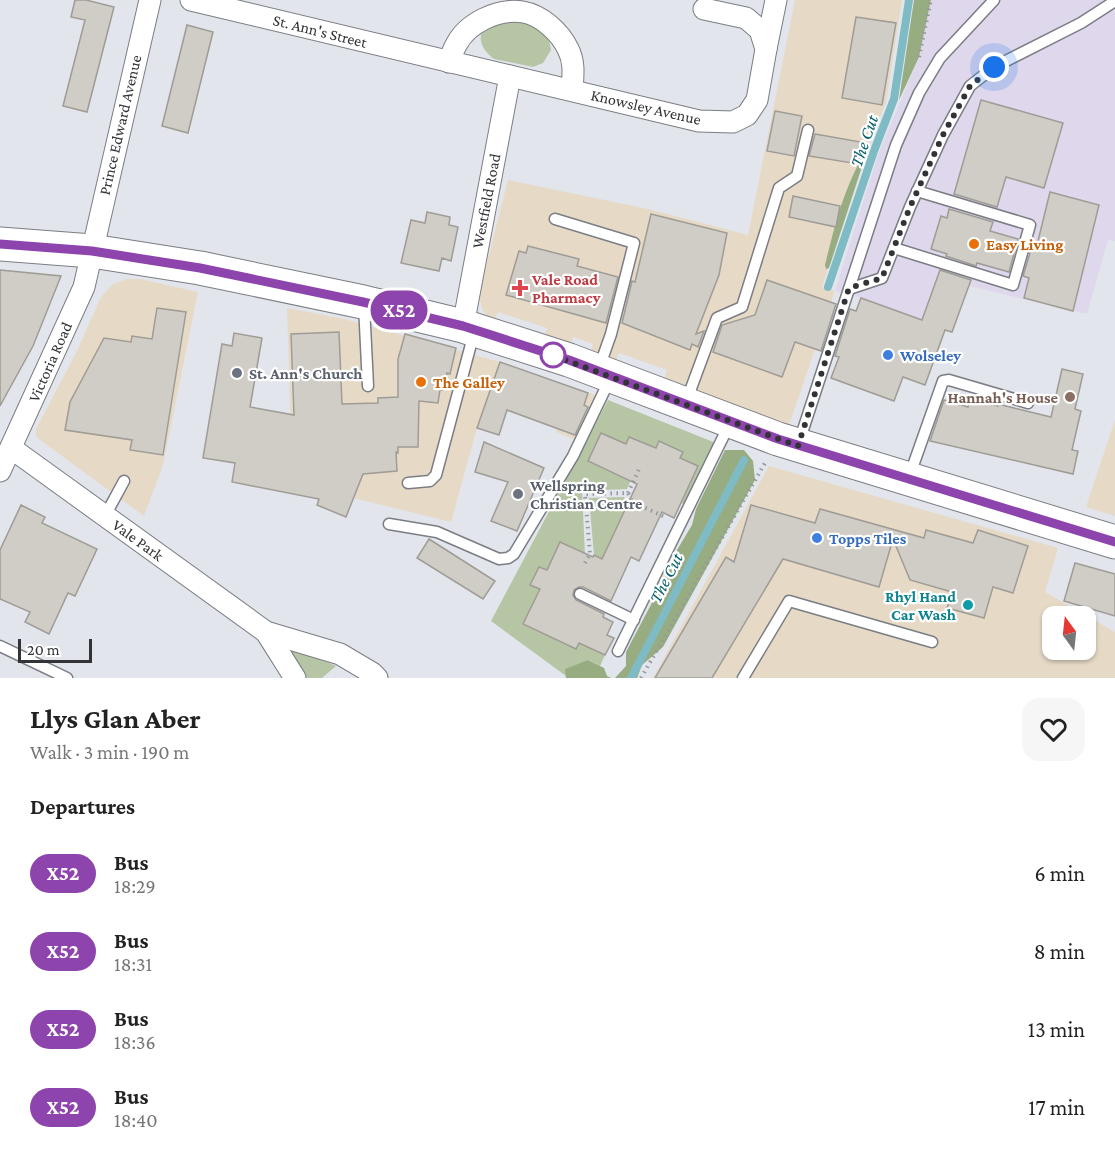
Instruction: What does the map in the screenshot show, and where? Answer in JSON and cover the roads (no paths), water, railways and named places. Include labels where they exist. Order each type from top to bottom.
[{"type":"main road","points":[[0,244],[92,251],[200,268],[363,302],[469,328],[605,374],[788,442],[1115,542]]},
{"type":"street","name":"Prince Edward Avenue","points":[[92,251],[150,0]]},
{"type":"street","name":"St. Ann's Street","points":[[191,0],[449,62]]},
{"type":"street","name":"Knowsley Avenue","points":[[572,90],[699,121],[733,122],[747,115],[757,100],[776,0]]},
{"type":"street","points":[[524,6],[558,33],[569,50],[574,69],[572,90],[449,62],[456,44],[477,23],[485,18],[524,6]]},
{"type":"street","points":[[704,9],[746,18],[760,30],[766,50]]},
{"type":"street","name":"Westfield Road","points":[[469,328],[510,76]]},
{"type":"street","name":"Victoria Road","points":[[0,471],[84,287],[92,251]]},
{"type":"street","name":"Vale Park","points":[[11,448],[266,632],[340,654],[377,678]]},
{"type":"street","name":"Vale Park","points":[[266,632],[295,678]]},
{"type":"lane","points":[[788,442],[849,288],[896,145],[919,93],[940,58],[994,0]]},
{"type":"lane","points":[[849,288],[882,278],[917,191],[943,135],[970,86],[994,67],[1081,23],[1115,1]]},
{"type":"lane","points":[[684,405],[717,318],[742,307],[779,188],[798,176],[808,130]]},
{"type":"lane","points":[[894,248],[1013,285],[1030,225],[917,191]]},
{"type":"lane","points":[[389,524],[436,532],[499,559],[508,558],[514,554],[573,456],[605,374],[610,334],[634,243],[555,219]]},
{"type":"lane","points":[[363,302],[368,386]]},
{"type":"lane","points":[[408,483],[430,481],[436,475],[469,328]]},
{"type":"lane","points":[[908,480],[943,381],[949,380],[1028,403]]},
{"type":"lane","points":[[618,651],[730,422]]},
{"type":"lane","points":[[105,516],[124,481]]},
{"type":"lane","points":[[580,594],[634,620]]},
{"type":"lane","points":[[743,678],[789,601],[932,642]]},
{"type":"lane","points":[[0,646],[67,678]]},
{"type":"waterway","name":"The Cut","points":[[828,287],[894,99],[909,0]]},
{"type":"waterway","name":"The Cut","points":[[631,678],[744,460]]},
{"type":"place","name":"Easy Living","points":[[974,244]]},
{"type":"place","name":"Vale Road Pharmacy","points":[[520,288]]},
{"type":"place","name":"Wolseley","points":[[888,355]]},
{"type":"place","name":"St. Ann's Church","points":[[237,373]]},
{"type":"place","name":"The Galley","points":[[421,382]]},
{"type":"place","name":"Hannah's House","points":[[1070,397]]},
{"type":"place","name":"Wellspring Christian Centre","points":[[518,494]]},
{"type":"place","name":"Topps Tiles","points":[[817,538]]},
{"type":"place","name":"Rhyl Hand Car Wash","points":[[968,605]]}]
